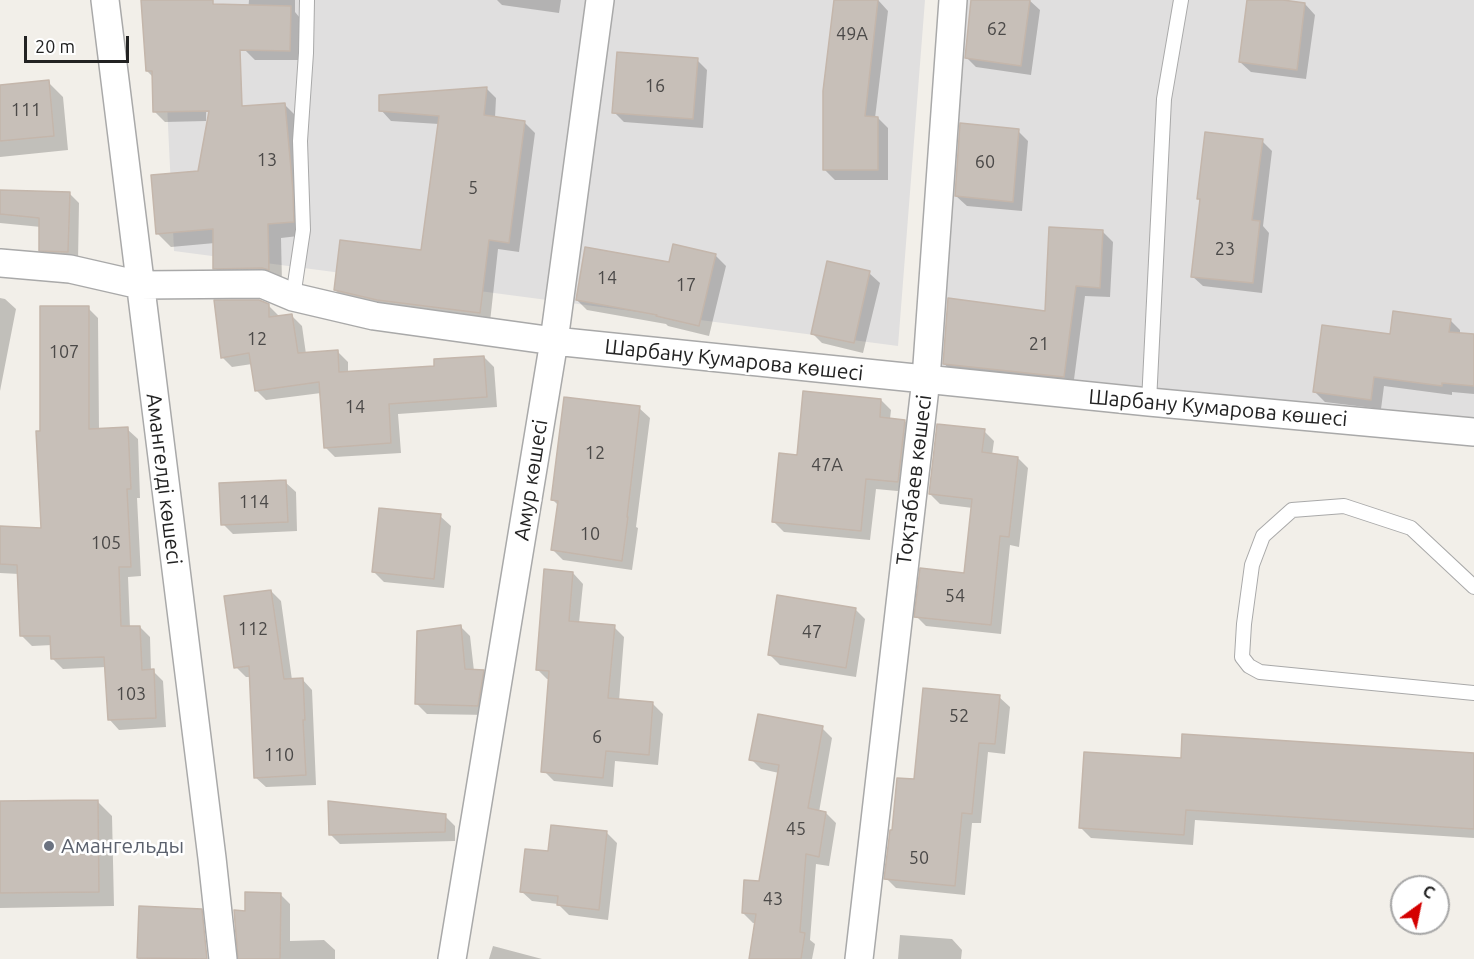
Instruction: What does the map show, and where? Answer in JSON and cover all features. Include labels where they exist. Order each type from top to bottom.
[{"type":"street","name":"Амангелді көшесі","points":[[105,0],[223,959]]},
{"type":"street","name":"Амур көшесі","points":[[452,959],[554,341],[600,0]]},
{"type":"street","name":"Тоқтабаев көшесі","points":[[859,959],[926,379],[953,0]]},
{"type":"street","name":"Шарбану Кумарова көшесі","points":[[0,263],[70,269],[140,285],[262,284],[292,297],[374,316],[554,341],[1149,402],[1474,432]]},
{"type":"lane","points":[[292,297],[303,230],[300,141],[307,0]]},
{"type":"lane","points":[[1149,402],[1164,99],[1181,0]]},
{"type":"lane","points":[[1474,587],[1412,528],[1344,506],[1292,510],[1263,536],[1252,565],[1242,657],[1249,666],[1260,672],[1474,693]]},
{"type":"shaded area","points":[[162,0],[925,0],[898,346],[174,251]]},
{"type":"shaded area","points":[[960,0],[1474,0],[1474,419],[933,369]]},
{"type":"building","points":[[141,0],[213,0],[213,4],[291,6],[290,51],[240,50],[242,106],[285,103],[294,222],[268,224],[269,270],[262,268],[213,269],[213,229],[156,234],[151,175],[198,171],[209,111],[153,112],[152,71],[146,71]]},
{"type":"building","points":[[834,0],[878,0],[865,116],[878,117],[878,170],[823,170],[823,91]]},
{"type":"building","points":[[971,0],[1030,0],[1021,66],[965,58]]},
{"type":"building","points":[[1247,0],[1283,0],[1305,3],[1297,70],[1239,62]]},
{"type":"building","points":[[617,52],[698,58],[693,119],[612,113]]},
{"type":"building","points":[[49,80],[54,136],[0,141],[0,85]]},
{"type":"building","points":[[487,87],[484,115],[525,121],[509,243],[489,240],[480,313],[377,300],[334,290],[340,240],[421,250],[439,116],[379,111],[379,95]]},
{"type":"building","points":[[960,123],[1019,129],[1013,202],[955,196]]},
{"type":"building","points":[[1205,132],[1263,139],[1252,220],[1260,221],[1253,283],[1191,277]]},
{"type":"building","points":[[0,190],[70,192],[68,252],[39,251],[39,218],[0,214]]},
{"type":"building","points":[[1049,227],[1103,230],[1100,288],[1076,286],[1064,377],[943,364],[948,298],[1045,311]]},
{"type":"building","points":[[673,244],[716,254],[699,326],[657,315],[576,300],[585,247],[669,262]]},
{"type":"building","points":[[827,261],[870,271],[854,343],[811,334]]},
{"type":"building","points":[[214,300],[259,300],[269,304],[269,317],[292,314],[298,353],[338,350],[339,372],[434,366],[434,359],[484,356],[487,397],[389,404],[391,443],[324,448],[319,382],[255,391],[249,353],[221,358]]},
{"type":"building","points":[[40,306],[89,306],[89,429],[128,427],[131,489],[127,489],[131,567],[119,567],[121,626],[140,626],[142,670],[154,669],[156,718],[108,720],[104,657],[51,659],[50,636],[20,636],[17,565],[0,564],[0,526],[41,528],[36,431],[40,431]]},
{"type":"building","points":[[1393,311],[1451,319],[1449,332],[1474,334],[1474,386],[1442,383],[1442,386],[1374,377],[1371,400],[1313,392],[1322,325],[1390,334]]},
{"type":"building","points":[[803,391],[881,399],[880,417],[905,420],[898,482],[866,479],[861,531],[772,522],[779,453],[797,455]]},
{"type":"building","points":[[564,397],[640,406],[622,561],[551,550],[558,501],[551,500]]},
{"type":"building","points":[[937,424],[985,429],[982,452],[1018,457],[1009,537],[1000,536],[991,625],[914,617],[920,568],[964,573],[972,499],[929,494]]},
{"type":"building","points":[[286,480],[288,522],[221,525],[219,483]]},
{"type":"building","points":[[379,508],[441,514],[434,579],[372,572]]},
{"type":"building","points":[[544,569],[573,572],[569,621],[615,625],[608,698],[653,702],[649,755],[606,751],[603,778],[541,772],[549,671],[536,670]]},
{"type":"building","points":[[271,590],[284,679],[303,678],[306,775],[254,778],[249,666],[234,668],[224,596]]},
{"type":"building","points":[[777,595],[856,608],[846,668],[768,655]]},
{"type":"building","points":[[461,625],[465,669],[484,670],[478,706],[415,704],[417,631]]},
{"type":"building","points":[[923,688],[1000,695],[995,744],[979,743],[972,814],[962,813],[955,886],[884,879],[897,778],[914,779]]},
{"type":"building","points":[[758,714],[823,726],[808,808],[826,812],[819,857],[806,854],[800,932],[805,933],[801,959],[749,959],[756,914],[742,913],[744,880],[759,881],[779,765],[749,760]]},
{"type":"building","points":[[1182,734],[1474,753],[1474,829],[1186,810],[1184,835],[1079,828],[1084,752],[1181,758]]},
{"type":"building","name":"Амангельды","points":[[98,800],[99,892],[0,893],[0,801]]},
{"type":"building","points":[[328,801],[446,814],[445,832],[329,835]]},
{"type":"building","points":[[551,825],[607,831],[599,910],[557,905],[558,896],[520,892],[525,849],[548,851]]},
{"type":"building","points":[[245,892],[281,893],[280,959],[238,959],[234,910],[245,911]]},
{"type":"building","points":[[139,906],[202,909],[207,959],[137,958]]},
{"type":"place","name":"Амангельды","points":[[49,846]]}]
